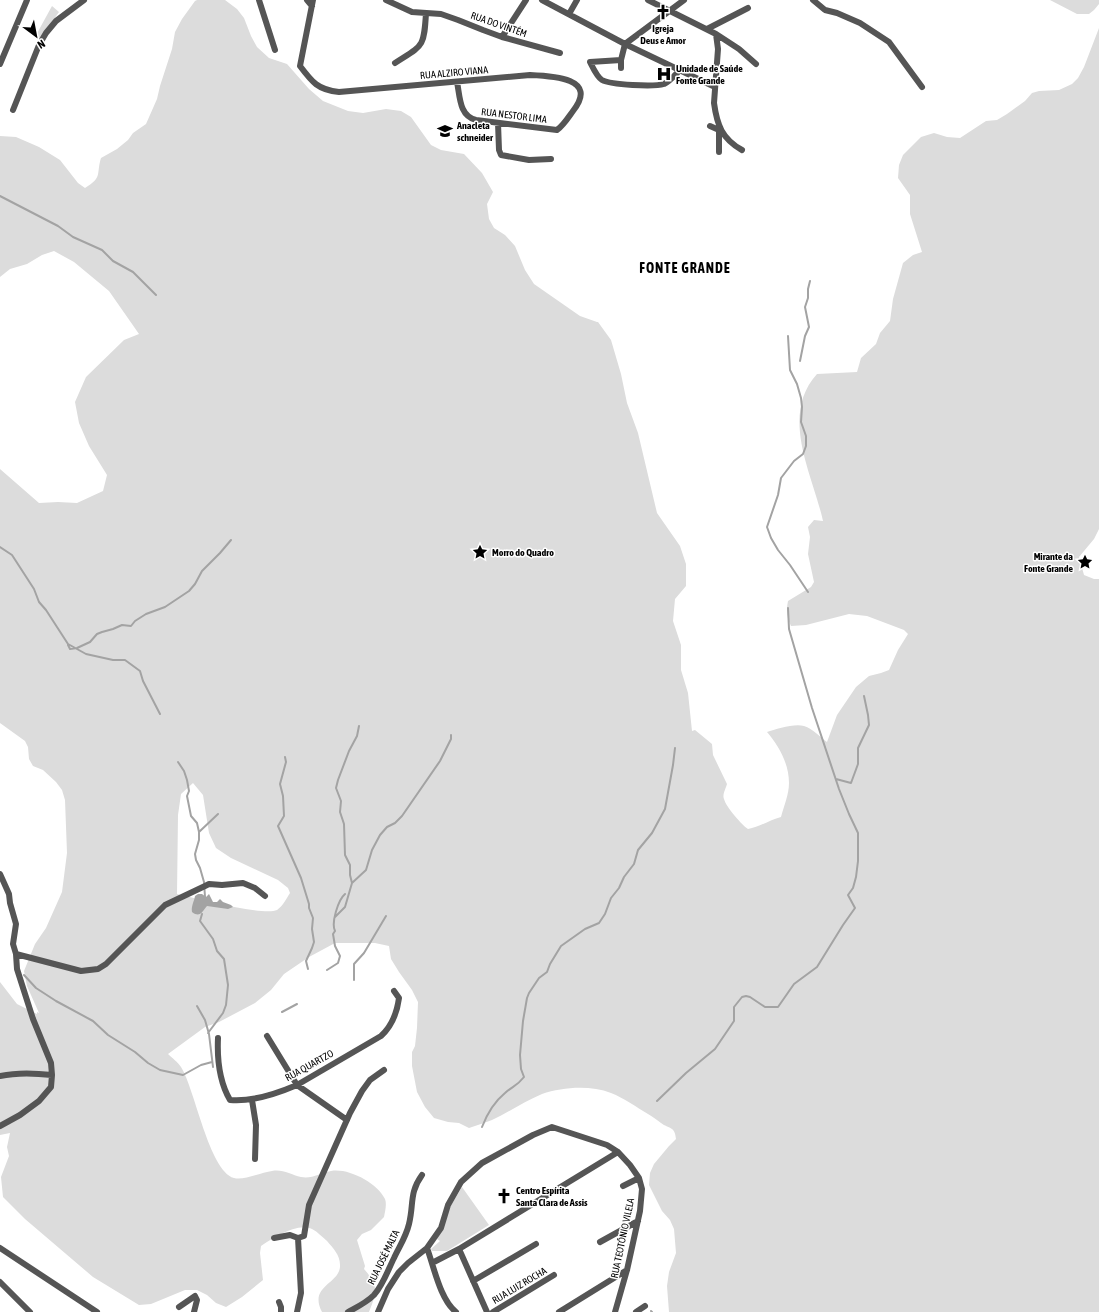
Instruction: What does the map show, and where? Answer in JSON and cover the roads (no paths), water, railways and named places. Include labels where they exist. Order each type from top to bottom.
[{"type":"street","points":[[0,64],[27,0]]},
{"type":"street","points":[[13,110],[39,45],[46,33],[56,21],[84,0]]},
{"type":"street","points":[[258,0],[276,50]]},
{"type":"street","points":[[307,0],[312,3]]},
{"type":"street","name":"RUA DO VINTÉM","points":[[386,0],[406,11],[440,14],[502,37],[560,53]]},
{"type":"street","points":[[502,37],[526,0]]},
{"type":"street","points":[[542,0],[625,44],[715,87]]},
{"type":"street","points":[[569,14],[577,0]]},
{"type":"street","points":[[648,0],[669,12],[716,34],[739,49],[756,64]]},
{"type":"street","points":[[622,68],[621,60],[625,44],[684,0]]},
{"type":"street","points":[[813,0],[825,10],[837,13],[860,23],[889,42],[922,87]]},
{"type":"street","name":"RUA ALZIRO VIANA","points":[[312,3],[300,66],[309,78],[318,86],[327,91],[339,92],[530,75],[544,76],[573,82],[578,86],[581,92],[580,99]]},
{"type":"street","points":[[707,29],[748,8]]},
{"type":"street","points":[[395,63],[416,50],[422,44],[425,34],[426,13]]},
{"type":"street","points":[[716,34],[718,49],[717,80],[714,103],[719,128],[719,152]]},
{"type":"street","points":[[621,60],[590,62],[600,78],[610,83],[663,84],[680,70]]},
{"type":"street","name":"RUA NESTOR LIMA","points":[[457,82],[462,109],[465,116],[476,120],[556,130],[578,105],[580,99]]},
{"type":"street","points":[[498,123],[499,150],[501,155],[529,160],[552,159]]},
{"type":"street","points":[[710,126],[719,128],[731,143],[742,150]]},
{"type":"street","points":[[0,874],[9,894],[16,924],[13,944],[16,954],[17,969],[33,1019],[51,1063],[52,1075],[51,1087],[39,1101],[20,1116],[0,1126]]},
{"type":"street","points":[[16,954],[81,971],[98,969],[106,964],[164,905],[209,884],[222,885],[243,883],[255,888],[265,896]]},
{"type":"street","name":"RUA QUARTZO","points":[[218,1038],[217,1058],[220,1074],[230,1100],[252,1100],[297,1085],[381,1036],[387,1030],[398,1009],[399,998],[394,991]]},
{"type":"street","points":[[267,1036],[297,1085],[347,1120]]},
{"type":"street","points":[[274,1238],[290,1235],[298,1238],[304,1236],[309,1205],[347,1120],[362,1091],[370,1080],[384,1070]]},
{"type":"street","points":[[0,1076],[29,1073],[52,1075]]},
{"type":"street","points":[[252,1100],[256,1125],[255,1160]]},
{"type":"street","name":"RUA JOSÉ MALTA","points":[[378,1312],[388,1289],[399,1272],[427,1248],[441,1228],[448,1205],[461,1182],[482,1163],[533,1135],[552,1127],[607,1145],[618,1152]]},
{"type":"street","points":[[432,1263],[459,1249],[618,1152]]},
{"type":"street","name":"RUA TEOTÔNIO VILELA","points":[[615,1312],[627,1270],[638,1220],[642,1189],[639,1178],[630,1164],[618,1152]]},
{"type":"street","name":"RUA JOSÉ MALTA","points":[[348,1312],[367,1302],[373,1296],[388,1273],[405,1238],[410,1218],[413,1193],[417,1182],[422,1175]]},
{"type":"street","points":[[623,1186],[639,1178]]},
{"type":"street","points":[[600,1242],[638,1220]]},
{"type":"street","points":[[297,1312],[301,1293],[298,1238]]},
{"type":"street","points":[[473,1281],[536,1244]]},
{"type":"street","points":[[0,1248],[97,1312]]},
{"type":"street","points":[[427,1248],[437,1278],[448,1303],[456,1312]]},
{"type":"street","points":[[459,1249],[486,1312]]},
{"type":"street","points":[[559,1312],[627,1270]]},
{"type":"street","name":"RUA LUIZ ROCHA","points":[[493,1312],[554,1275]]},
{"type":"street","points":[[0,1282],[30,1312]]},
{"type":"street","points":[[179,1307],[195,1296],[197,1300],[194,1312]]},
{"type":"street","points":[[279,1302],[281,1312]]},
{"type":"street","points":[[636,1312],[645,1306]]},
{"type":"waterway","points":[[0,196],[58,226],[73,237],[102,250],[113,261],[133,272],[156,295]]},
{"type":"waterway","points":[[800,361],[805,336],[809,327],[805,307],[808,298],[810,281]]},
{"type":"waterway","points":[[788,336],[790,370],[797,384],[801,398],[801,422],[806,436],[806,446],[803,454],[794,461],[781,478],[778,495],[767,527],[778,550],[808,592]]},
{"type":"waterway","points":[[68,645],[70,649],[77,648],[90,642],[97,634],[122,625],[131,626],[135,621],[146,614],[165,607],[189,591],[195,584],[202,571],[231,540]]},
{"type":"waterway","points":[[0,547],[12,555],[34,589],[39,602],[46,610],[68,644],[86,654],[113,660],[125,660],[140,671],[143,681],[160,714]]},
{"type":"waterway","points":[[657,1101],[686,1073],[715,1049],[734,1021],[734,1007],[742,997],[750,997],[765,1007],[778,1007],[794,984],[817,967],[855,908],[848,895],[853,888],[856,877],[858,861],[858,833],[839,789],[812,708],[789,629],[788,608]]},
{"type":"waterway","points":[[836,779],[851,783],[858,764],[858,748],[869,725],[864,696]]},
{"type":"waterway","points":[[335,917],[345,907],[352,883],[350,865],[345,855],[344,824],[340,812],[341,801],[336,788],[349,751],[357,736],[359,726]]},
{"type":"waterway","points":[[352,883],[366,870],[372,850],[380,835],[387,827],[395,823],[402,816],[440,761],[451,739],[451,735]]},
{"type":"waterway","points":[[482,1127],[497,1100],[524,1077],[521,1069],[520,1055],[523,1021],[529,993],[539,978],[547,972],[561,946],[585,929],[599,923],[605,914],[611,898],[634,864],[638,850],[652,833],[665,809],[675,748]]},
{"type":"waterway","points":[[285,757],[286,762],[280,784],[283,796],[284,816],[278,826],[301,878],[313,918],[312,929],[314,942],[306,961],[308,969]]},
{"type":"waterway","points":[[178,762],[184,771],[187,780],[189,791],[187,796],[191,816],[197,823],[199,832],[199,840],[195,854],[204,882],[205,897]]},
{"type":"waterway","points":[[199,832],[218,814]]},
{"type":"waterway","points":[[327,970],[338,963],[340,956],[335,946],[333,934],[335,931],[334,923],[338,906],[345,894]]},
{"type":"waterway","points":[[202,914],[200,921],[213,939],[217,951],[224,959],[228,985],[226,1005],[223,1013],[208,1033]]},
{"type":"waterway","points":[[354,980],[354,964],[364,953],[386,916]]},
{"type":"waterway","points":[[24,975],[36,988],[56,1001],[93,1021],[108,1035],[160,1070],[183,1075],[201,1065],[212,1062]]},
{"type":"waterway","points":[[282,1012],[297,1004]]},
{"type":"waterway","points":[[197,1006],[205,1020],[209,1034],[213,1067]]},
{"type":"place","name":"Igreja Deus e Amor","points":[[663,12]]},
{"type":"place","name":"Unidade de Saúde Fonte Grande","points":[[664,74]]},
{"type":"place","name":"Anacleta schneider","points":[[445,131]]},
{"type":"place","name":"Morro do Quadro","points":[[480,552]]},
{"type":"place","name":"Mirante da Fonte Grande","points":[[1085,562]]},
{"type":"place","name":"Centro Espírita Santa Clara de Assis","points":[[504,1196]]},
{"type":"district","name":"FONTE GRANDE","points":[[685,268]]}]
